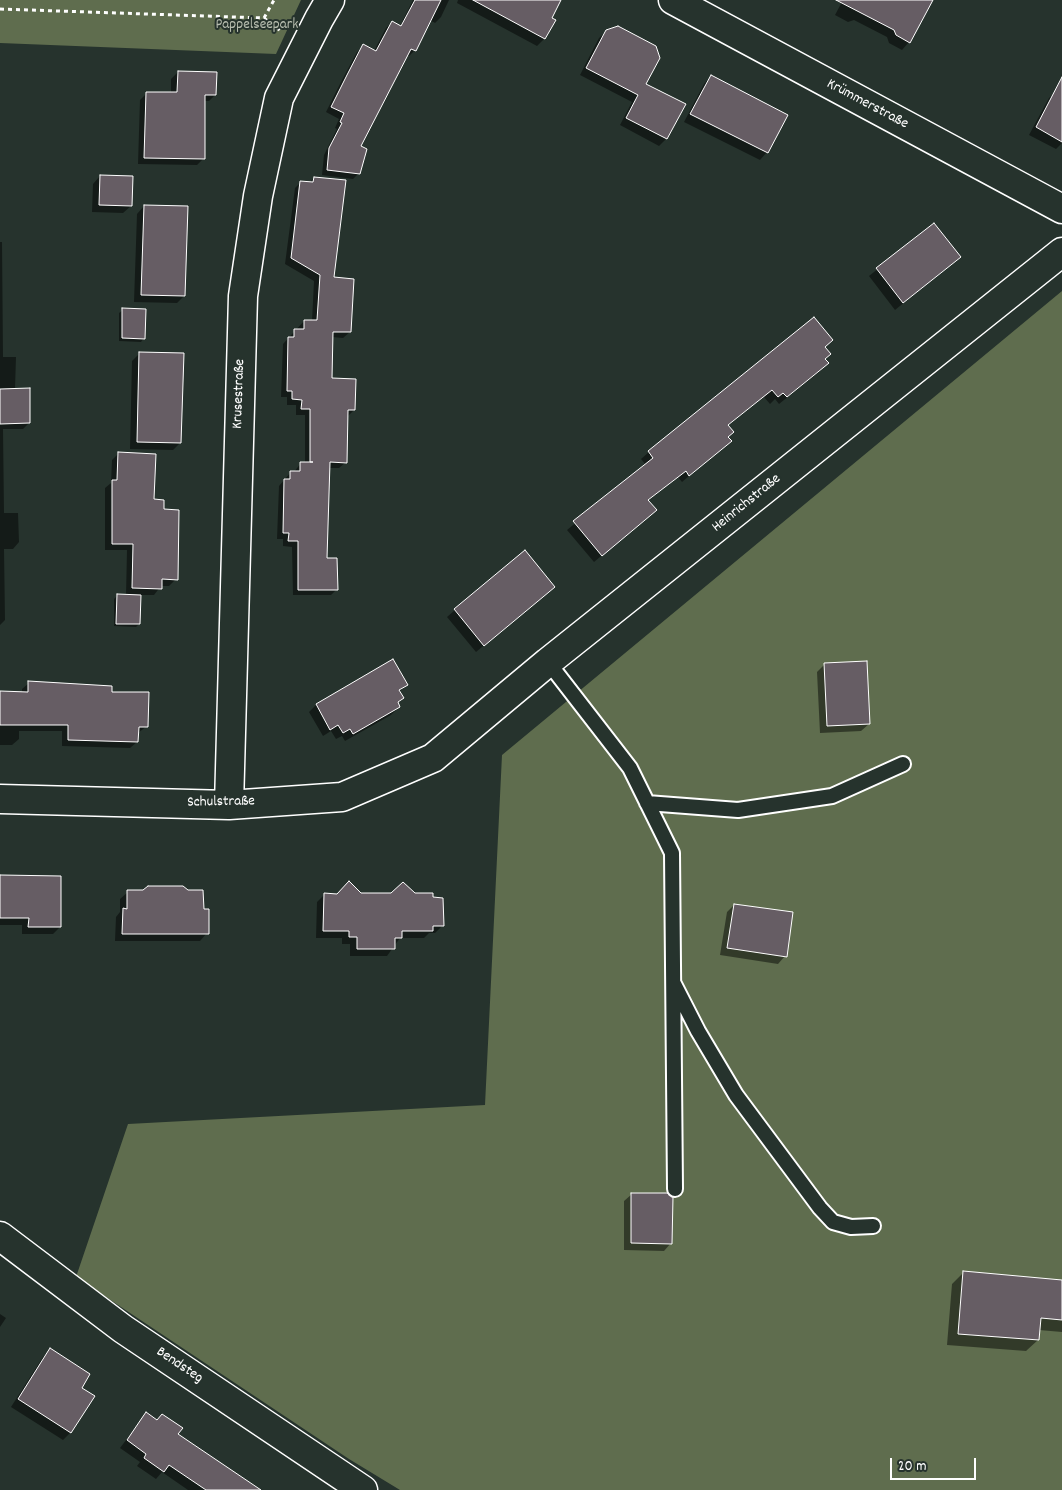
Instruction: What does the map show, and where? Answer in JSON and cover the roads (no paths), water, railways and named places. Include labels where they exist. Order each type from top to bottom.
[{"type":"street","name":"Krusestraße","points":[[229,805],[243,296],[258,196],[280,98],[330,0]]},
{"type":"street","name":"Krümmerstraße","points":[[673,0],[1062,209]]},
{"type":"street","name":"Heinrichstraße","points":[[433,758],[548,662],[1062,252]]},
{"type":"street","name":"Schulstraße","points":[[0,799],[229,805],[342,797],[433,758]]},
{"type":"street","name":"Bendsteg","points":[[0,1236],[123,1329],[363,1490]]},
{"type":"lane","points":[[548,662],[630,768],[672,853],[675,1189]]},
{"type":"lane","points":[[647,803],[738,810],[832,796],[903,764]]},
{"type":"lane","points":[[673,982],[698,1031],[736,1095],[820,1208],[833,1222],[851,1227],[873,1226]]},
{"type":"park label","name":"Pappelseepark","points":[[257,26]]}]
